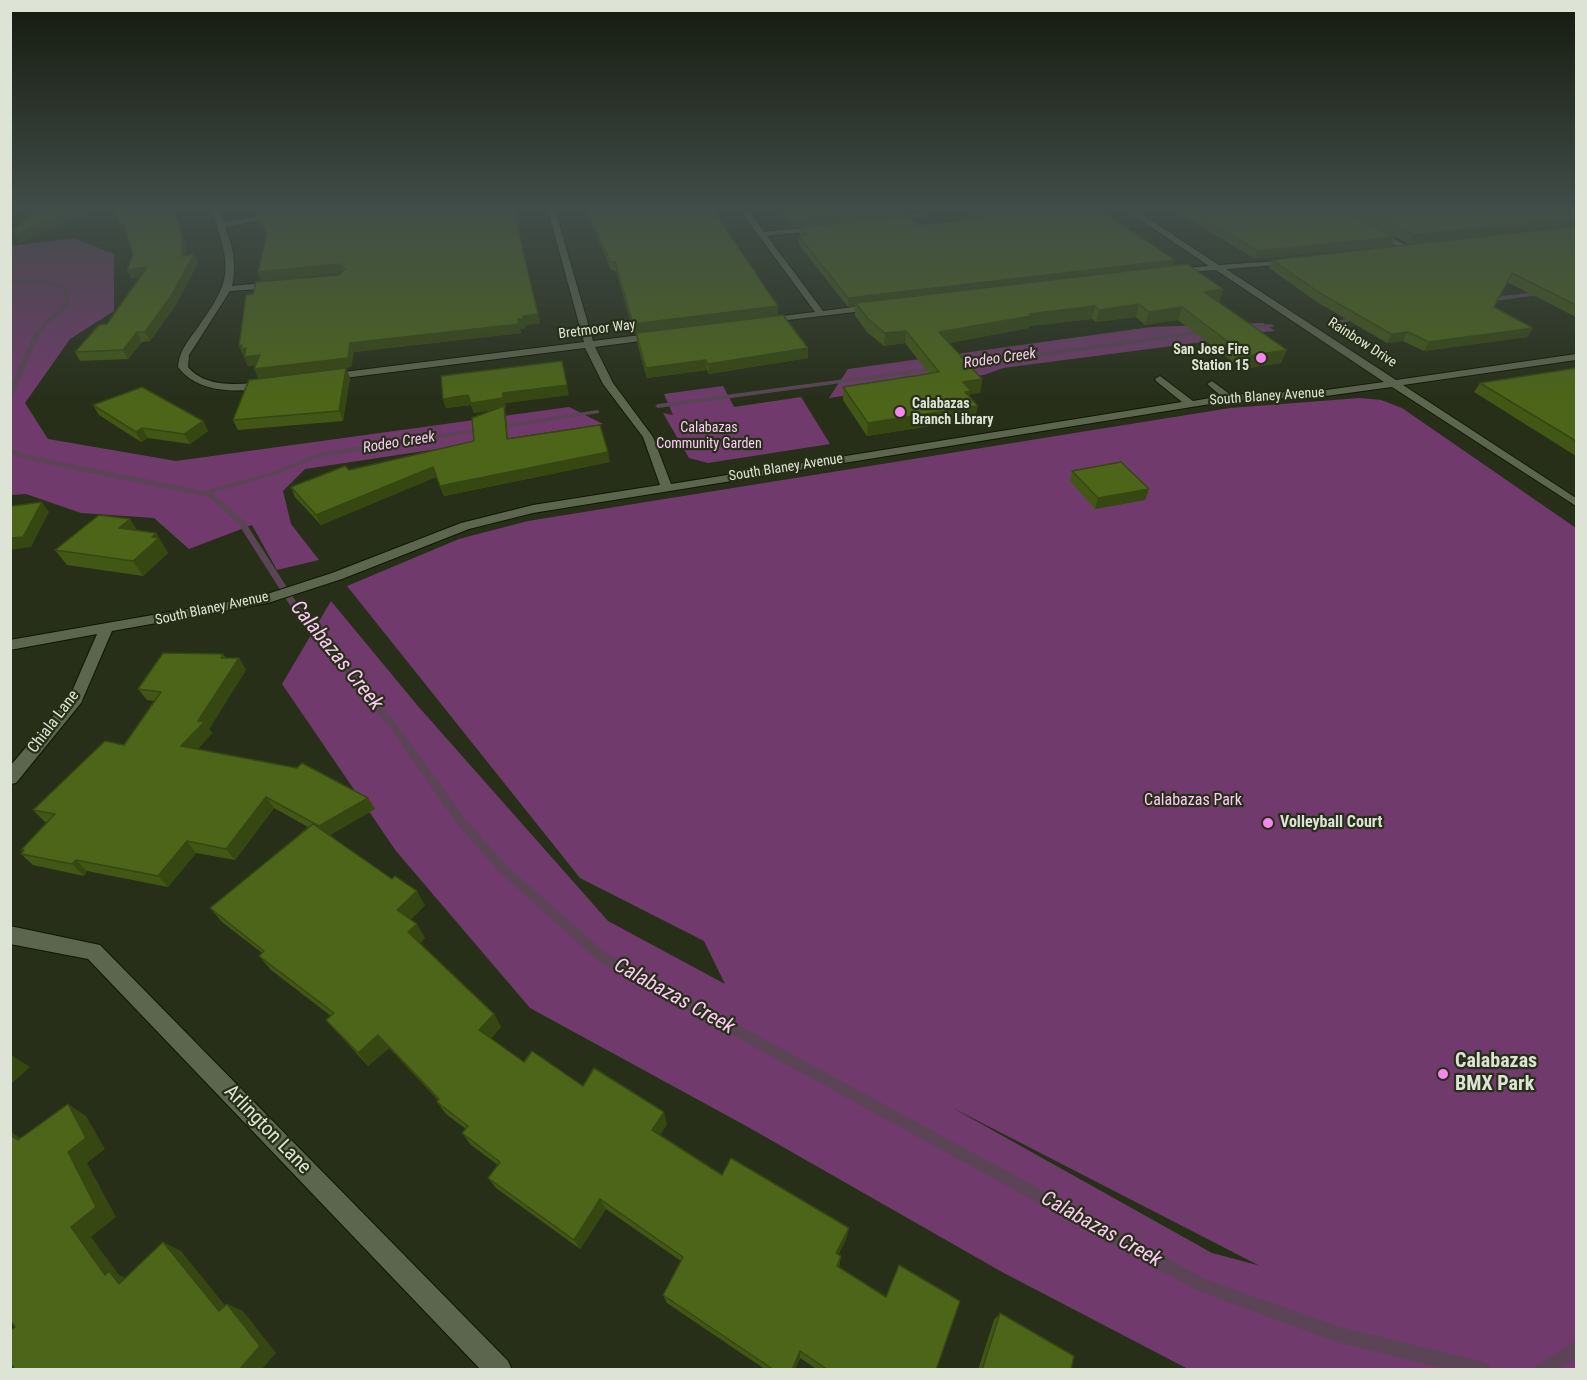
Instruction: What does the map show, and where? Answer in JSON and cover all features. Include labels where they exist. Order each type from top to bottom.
[{"type":"street","points":[[231,274],[229,290],[184,355],[183,367],[193,378],[225,386],[279,383]]},
{"type":"street","points":[[570,274],[590,344],[608,384],[648,437],[666,487]]},
{"type":"street","points":[[792,274],[820,314]]},
{"type":"street","name":"Rainbow Drive","points":[[1229,274],[1576,502]]},
{"type":"street","points":[[229,290],[283,284]]},
{"type":"street","points":[[753,323],[890,306]]},
{"type":"street","name":"Bretmoor Way","points":[[315,378],[662,335]]},
{"type":"street","name":"South Blaney Avenue","points":[[10,645],[106,630],[263,600],[298,589],[421,541],[487,520],[533,509],[1229,398],[1305,395],[1576,357]]},
{"type":"street","points":[[1160,379],[1191,404]]},
{"type":"street","points":[[1212,384],[1229,398]]},
{"type":"street","name":"Chiala Lane","points":[[10,778],[76,699],[106,630]]},
{"type":"street","name":"Arlington Lane","points":[[10,935],[93,951],[499,1370]]},
{"type":"green space","points":[[10,274],[114,274],[114,311],[70,339],[25,403],[48,439],[176,461],[569,407],[603,424],[305,469],[283,491],[291,524],[319,560],[277,570],[252,525],[189,549],[154,518],[81,513],[26,494],[11,495]]},
{"type":"green space","points":[[1263,323],[1275,331],[1216,337],[1203,342],[1003,368],[984,375],[829,398],[848,369],[1151,327]]},
{"type":"green space","name":"Calabazas Community Garden","points":[[723,386],[734,407],[801,397],[830,444],[708,463],[689,458],[663,413],[673,415],[664,394]]},
{"type":"green space","name":"Calabazas Park","points":[[1360,398],[1381,400],[1402,408],[1576,528],[1576,1369],[1188,1369],[1002,1272],[748,1127],[530,1008],[396,851],[282,684],[331,601],[417,705],[608,921],[725,984],[704,941],[580,878],[347,586],[459,539],[528,521],[1230,408]],"holes":[[[951,1107],[1259,1265],[1212,1253]]]},
{"type":"building","points":[[142,274],[183,274],[171,296],[145,332],[137,332],[123,350],[75,352],[99,325],[107,324]]},
{"type":"building","points":[[529,274],[538,314],[523,316],[524,319],[518,319],[519,324],[350,343],[348,358],[254,369],[260,355],[244,357],[246,348],[241,349],[242,345],[239,346],[246,295],[253,294],[256,282],[339,275]]},
{"type":"building","points":[[619,274],[757,274],[778,306],[633,324]]},
{"type":"building","points":[[829,274],[1051,274],[848,298]]},
{"type":"building","points":[[1099,274],[1202,274],[1223,289],[1204,292],[1287,350],[1247,356],[1182,307],[1149,312],[1139,304],[1099,310],[1095,306],[1029,314],[1031,316],[939,332],[982,379],[963,382],[971,391],[965,392],[978,406],[868,423],[843,387],[939,372],[906,331],[885,333],[868,319],[856,303]]},
{"type":"building","points":[[1293,274],[1511,274],[1494,307],[1533,328],[1429,342],[1408,332],[1391,334],[1320,293]]},
{"type":"building","points":[[1515,274],[1576,274],[1576,305]]},
{"type":"building","points":[[783,315],[808,348],[708,364],[706,360],[646,368],[636,333]]},
{"type":"building","points":[[562,361],[567,385],[503,393],[503,398],[471,403],[468,395],[443,399],[441,376]]},
{"type":"building","points":[[346,368],[339,411],[233,420],[249,380]]},
{"type":"building","points":[[1576,368],[1576,441],[1480,383]]},
{"type":"building","points":[[142,387],[203,421],[184,434],[142,428],[136,432],[93,405]]},
{"type":"building","points":[[504,406],[507,439],[600,425],[608,452],[440,486],[433,467],[316,515],[291,487],[345,466],[349,470],[474,441],[472,418]]},
{"type":"building","points":[[1121,462],[1149,489],[1098,498],[1072,471]]},
{"type":"building","points":[[42,502],[23,537],[10,538],[10,508]]},
{"type":"building","points":[[99,515],[130,519],[119,528],[156,533],[152,537],[159,538],[133,561],[55,550]]},
{"type":"building","points":[[163,653],[223,654],[221,658],[239,658],[198,721],[204,722],[181,746],[297,768],[302,763],[368,798],[319,826],[266,797],[226,849],[187,841],[158,876],[76,860],[72,864],[21,854],[24,850],[21,850],[55,814],[33,810],[105,741],[124,745],[161,692],[138,689]]},
{"type":"building","points":[[313,824],[392,879],[395,876],[417,891],[397,910],[417,924],[408,932],[494,1014],[479,1030],[524,1062],[532,1051],[583,1086],[594,1068],[664,1112],[652,1130],[722,1175],[731,1158],[849,1228],[836,1253],[841,1256],[837,1266],[886,1297],[899,1265],[960,1301],[936,1370],[828,1370],[800,1351],[792,1370],[774,1370],[663,1295],[683,1257],[600,1199],[574,1240],[488,1178],[500,1162],[462,1133],[468,1126],[437,1102],[439,1099],[378,1035],[358,1053],[326,1020],[334,1013],[259,956],[264,951],[210,908]]},
{"type":"building","points":[[68,1104],[86,1138],[68,1152],[96,1207],[71,1227],[105,1275],[109,1271],[119,1284],[163,1242],[219,1311],[227,1304],[260,1346],[239,1370],[15,1370],[10,1362],[10,1331],[15,1327],[10,1320],[10,1135],[18,1140]]},
{"type":"building","points":[[1000,1313],[1074,1356],[1071,1370],[982,1370]]},
{"type":"waterway","name":"Calabazas Creek","points":[[10,282],[49,283],[68,292],[66,305],[39,330],[10,395]]},
{"type":"waterway","name":"Rodeo Creek","points":[[1487,300],[1544,293]]},
{"type":"waterway","name":"Rodeo Creek","points":[[1340,321],[1357,318]]},
{"type":"waterway","name":"Rodeo Creek","points":[[1243,328],[1271,326]]},
{"type":"waterway","name":"Rodeo Creek","points":[[958,366],[1206,332]]},
{"type":"waterway","name":"Rodeo Creek","points":[[658,406],[935,369]]},
{"type":"waterway","name":"Rodeo Creek","points":[[205,493],[272,474],[319,455],[597,412]]},
{"type":"waterway","name":"Calabazas Creek","points":[[10,450],[20,456],[211,495],[242,524],[296,608],[395,728],[460,820],[503,869],[602,957],[1203,1286],[1340,1335],[1484,1370]]},
{"type":"waterway","name":"Calabazas Creek","points":[[1542,1370],[1576,1349]]},
{"type":"place","name":"San Jose Fire Station 15","points":[[1261,358]]},
{"type":"place","name":"Calabazas Branch Library","points":[[900,412]]},
{"type":"place","name":"Volleyball Court","points":[[1268,823]]},
{"type":"place","name":"Calabazas BMX Park","points":[[1443,1074]]}]
